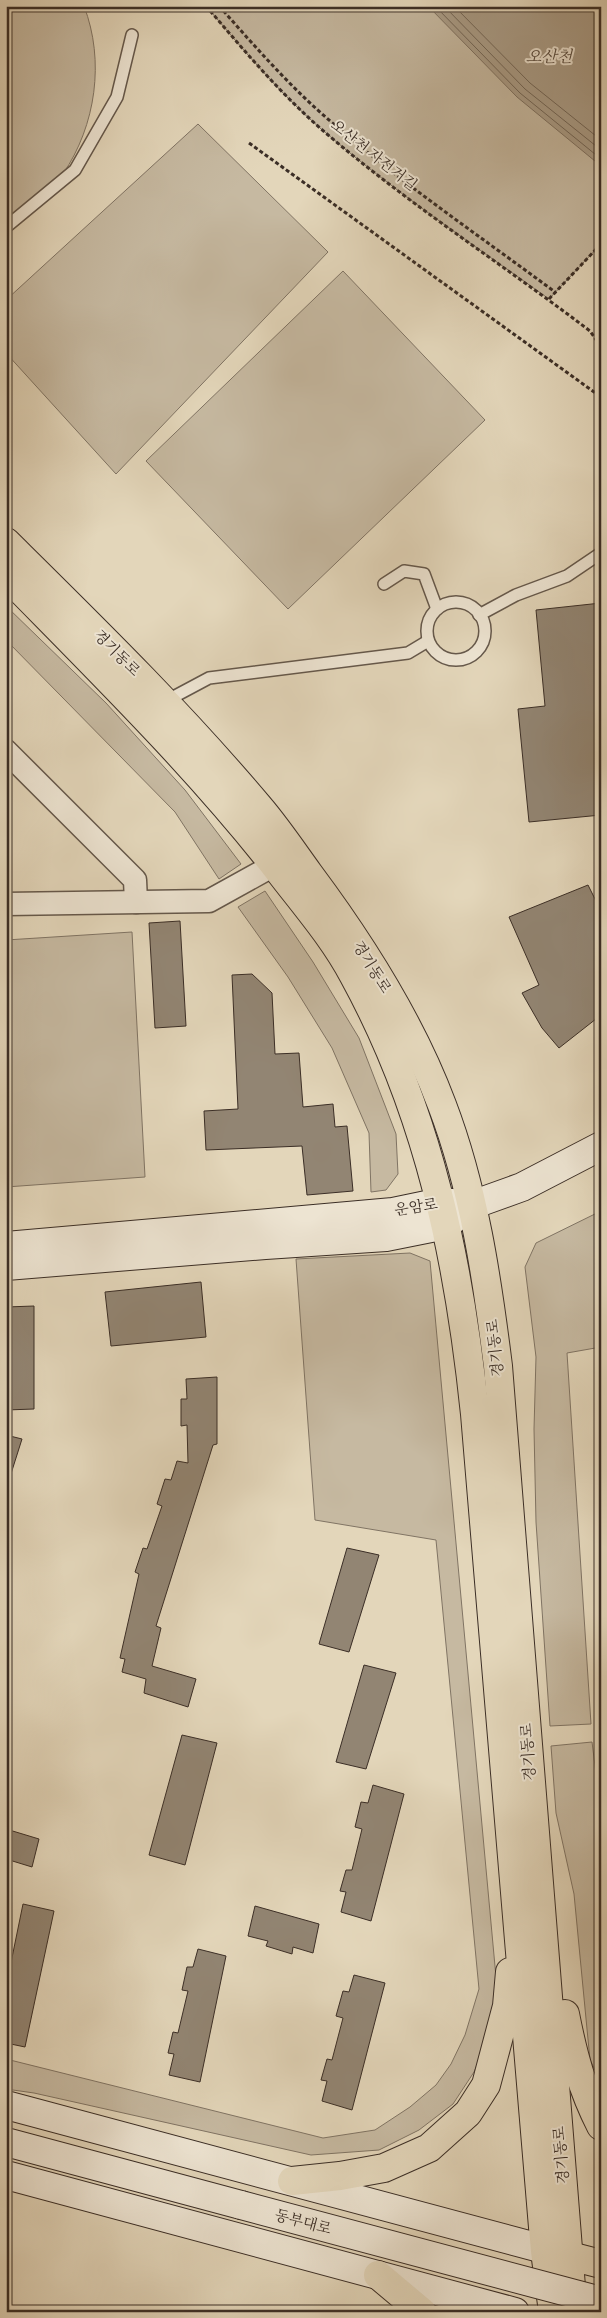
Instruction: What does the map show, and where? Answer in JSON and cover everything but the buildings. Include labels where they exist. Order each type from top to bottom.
[{"type":"main road","name":"경기동로","points":[[6,542],[155,709],[204,780],[319,922],[353,973],[383,1031],[409,1094],[428,1151],[444,1214],[468,1345],[517,1898],[558,2254],[573,2312]]},
{"type":"main road","name":"경기동로","points":[[6,576],[155,709],[260,809],[360,946],[394,1003],[423,1059],[450,1128],[472,1205],[489,1288],[498,1366],[533,1811],[558,2254],[553,2312]]},
{"type":"main road","points":[[472,1205],[522,1187],[601,1146]]},
{"type":"main road","name":"운암로","points":[[6,1266],[265,1245],[386,1238],[444,1214],[472,1205]]},
{"type":"main road","name":"운암로","points":[[6,1246],[383,1212],[444,1214]]},
{"type":"main road","points":[[533,1811],[561,1996],[574,2062],[587,2098],[601,2126]]},
{"type":"main road","points":[[292,2181],[340,2176],[384,2168],[429,2148],[468,2113],[486,2085],[507,2006],[517,1898]]},
{"type":"main road","points":[[6,2105],[601,2264]]},
{"type":"main road","name":"동부대로","points":[[6,2142],[601,2301]]},
{"type":"main road","points":[[6,2175],[515,2312]]},
{"type":"main road","points":[[372,2273],[385,2234],[380,2205]]},
{"type":"main road","points":[[372,2273],[422,2312]]},
{"type":"street","points":[[6,751],[135,880],[136,902]]},
{"type":"street","points":[[6,904],[209,901],[274,865]]},
{"type":"lane","points":[[6,227],[75,170],[117,97],[132,35]]},
{"type":"lane","points":[[479,615],[516,595],[567,576],[601,553]]},
{"type":"lane","points":[[384,584],[404,571],[424,574],[437,609]]},
{"type":"lane","points":[[450,602],[460,602],[470,606],[479,615],[484,629],[484,638],[480,647],[466,658],[457,660],[439,655],[428,641],[426,631],[428,621],[437,609],[450,602]]},
{"type":"lane","points":[[155,709],[209,678],[408,653],[428,641]]},
{"type":"path","name":"오산천 자전거길","points":[[206,6],[258,67],[320,128],[434,216],[549,299],[590,331],[601,347]]},
{"type":"path","points":[[219,6],[272,65],[321,113],[412,186],[556,292]]},
{"type":"path","points":[[249,142],[601,397]]},
{"type":"path","points":[[549,299],[601,244]]},
{"type":"shaded area","points":[[6,6],[84,6],[94,49],[95,70],[90,114],[74,155],[52,191],[6,230]]},
{"type":"shaded area","points":[[206,6],[601,6],[601,244],[549,299],[404,195],[320,128],[275,85]]},
{"type":"shaded area","points":[[198,124],[328,252],[116,474],[6,353],[6,300]]},
{"type":"shaded area","points":[[343,271],[485,420],[288,609],[146,461]]},
{"type":"shaded area","points":[[6,606],[106,703],[185,790],[241,864],[219,879],[175,812],[6,640]]},
{"type":"shaded area","points":[[265,891],[313,962],[359,1038],[396,1134],[398,1174],[386,1190],[371,1192],[369,1133],[332,1048],[288,977],[238,907]]},
{"type":"shaded area","points":[[132,932],[145,1177],[6,1187],[6,940]]},
{"type":"shaded area","points":[[601,1211],[601,1347],[567,1353],[591,1724],[550,1726],[536,1522],[534,1429],[536,1357],[525,1267],[536,1243]]},
{"type":"shaded area","points":[[410,1253],[430,1261],[497,1988],[488,2039],[474,2072],[453,2104],[419,2130],[379,2150],[311,2155],[34,2093],[6,2089],[6,2059],[323,2138],[375,2130],[410,2107],[436,2085],[451,2064],[465,2035],[479,1989],[436,1540],[315,1520],[296,1259]]},
{"type":"shaded area","points":[[592,1742],[601,1814],[601,2082],[590,2060],[574,1894],[556,1813],[551,1746]]},
{"type":"water","name":"오산천","points":[[428,6],[592,6],[601,15],[601,166],[517,97]]}]
